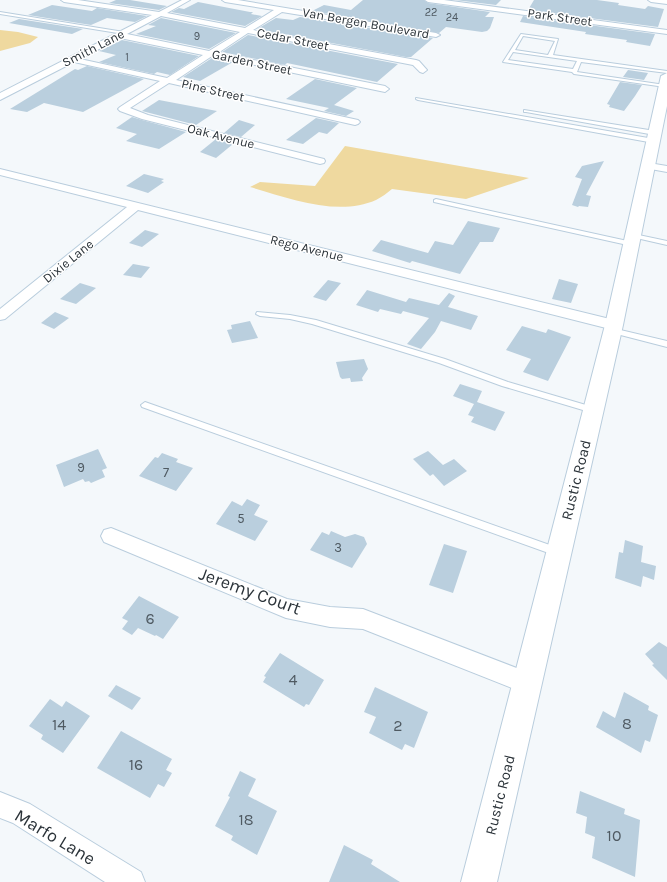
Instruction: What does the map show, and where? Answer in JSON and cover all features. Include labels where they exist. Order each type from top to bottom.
[{"type":"street","name":"Cedar Street","points":[[64,0],[159,14],[248,30],[416,63],[423,70]]},
{"type":"street","name":"Smith Lane","points":[[0,97],[187,0]]},
{"type":"street","name":"Van Bergen Boulevard","points":[[225,0],[436,35]]},
{"type":"street","name":"Park Street","points":[[428,0],[667,32]]},
{"type":"street","points":[[651,0],[667,2]]},
{"type":"street","points":[[168,80],[281,9]]},
{"type":"street","name":"Garden Street","points":[[122,34],[385,89]]},
{"type":"street","name":"Pine Street","points":[[71,59],[355,122]]},
{"type":"street","name":"Rustic Road","points":[[479,882],[613,327],[650,166],[654,137],[663,111],[666,78]]},
{"type":"street","name":"Oak Avenue","points":[[168,80],[124,109],[145,117],[320,161]]},
{"type":"street","points":[[650,166],[667,169]]},
{"type":"street","name":"Rego Avenue","points":[[0,172],[613,327]]},
{"type":"street","name":"Dixie Lane","points":[[0,316],[136,206]]},
{"type":"street","name":"Jeremy Court","points":[[111,536],[286,608],[330,617],[363,619],[527,683]]},
{"type":"street","name":"Marfo Lane","points":[[0,805],[21,813],[131,882]]},
{"type":"lane","points":[[0,13],[122,34]]},
{"type":"lane","points":[[550,56],[557,40],[522,35],[505,61],[575,71],[574,73],[666,78]]},
{"type":"lane","points":[[512,51],[580,60],[666,78]]},
{"type":"lane","points":[[575,71],[580,60]]},
{"type":"lane","points":[[418,100],[654,137]]},
{"type":"lane","points":[[526,111],[654,137]]},
{"type":"lane","points":[[436,202],[633,240],[667,243]]},
{"type":"lane","points":[[260,314],[290,317],[313,322],[442,361],[505,384],[593,410]]},
{"type":"lane","points":[[613,327],[667,344]]},
{"type":"lane","points":[[145,405],[559,552]]},
{"type":"shaded area","points":[[0,30],[18,32],[38,37],[30,43],[0,51]]},
{"type":"shaded area","points":[[345,146],[529,178],[466,199],[392,189],[376,200],[361,205],[346,207],[313,204],[250,187],[260,182],[315,186]]},
{"type":"building","points":[[116,0],[130,0],[167,6],[159,10],[109,3]]},
{"type":"building","points":[[363,0],[424,0],[428,3],[490,12],[485,17],[494,17],[490,28],[487,31],[482,32],[446,27],[439,33],[312,11],[324,5],[351,10]]},
{"type":"building","points":[[455,0],[501,0],[496,5]]},
{"type":"building","points":[[534,0],[597,0],[645,9],[648,6],[664,9],[658,27],[528,10]]},
{"type":"building","points":[[198,2],[253,12],[251,14],[262,16],[245,26],[171,12],[179,8],[184,9]]},
{"type":"building","points":[[52,5],[92,11],[97,8],[147,16],[135,22],[107,18],[91,25],[28,15]]},
{"type":"building","points":[[523,16],[655,34],[650,46],[626,42],[627,40],[585,34],[586,32],[520,22]]},
{"type":"building","points":[[300,17],[433,38],[411,57],[406,57],[257,29],[276,18],[293,20]]},
{"type":"building","points":[[161,18],[236,33],[209,49],[136,34],[156,26],[148,25]]},
{"type":"building","points":[[19,19],[83,29],[72,34],[9,23]]},
{"type":"building","points":[[248,35],[398,64],[377,82],[287,63],[285,65],[222,52]]},
{"type":"building","points":[[122,40],[199,56],[170,75],[157,72],[154,74],[99,62],[116,55],[99,51]]},
{"type":"building","points":[[212,58],[233,62],[200,81],[183,77]]},
{"type":"building","points":[[87,66],[144,79],[83,112],[44,103],[27,112],[10,109],[75,69],[78,70]]},
{"type":"building","points":[[628,70],[648,73],[644,80],[623,77]]},
{"type":"building","points":[[315,79],[357,88],[334,105],[354,111],[346,116],[324,111],[329,108],[286,99]]},
{"type":"building","points":[[620,82],[642,85],[624,111],[609,107],[610,105],[607,104]]},
{"type":"building","points":[[159,100],[217,111],[196,125],[142,111]]},
{"type":"building","points":[[132,117],[186,132],[159,149],[126,141],[137,134],[116,128]]},
{"type":"building","points":[[316,118],[339,123],[327,134],[319,132],[303,144],[286,140]]},
{"type":"building","points":[[239,120],[255,125],[241,137],[224,133]]},
{"type":"building","points":[[216,139],[233,144],[216,158],[200,152]]},
{"type":"building","points":[[604,161],[586,195],[591,196],[588,207],[578,207],[572,205],[582,179],[575,177],[582,166]]},
{"type":"building","points":[[144,174],[164,179],[161,181],[164,182],[148,193],[126,186]]},
{"type":"building","points":[[468,221],[500,228],[493,242],[480,242],[460,274],[412,261],[410,263],[372,251],[381,240],[428,253],[435,241],[453,245]]},
{"type":"building","points":[[145,230],[159,234],[142,247],[129,243]]},
{"type":"building","points":[[133,264],[150,267],[141,278],[123,275]]},
{"type":"building","points":[[559,279],[578,284],[571,303],[552,299]]},
{"type":"building","points":[[328,280],[341,283],[326,301],[313,297]]},
{"type":"building","points":[[80,283],[96,288],[76,304],[60,299]]},
{"type":"building","points":[[367,290],[406,302],[409,298],[439,305],[449,293],[455,296],[448,307],[478,316],[471,330],[441,321],[435,332],[421,349],[407,344],[429,318],[403,311],[401,314],[380,309],[378,312],[356,305]]},
{"type":"building","points":[[55,312],[69,318],[54,329],[41,323]]},
{"type":"building","points":[[250,321],[258,338],[232,343],[227,330],[232,329],[231,325]]},
{"type":"building","points":[[522,326],[546,333],[548,329],[571,337],[548,381],[523,372],[531,359],[506,350]]},
{"type":"building","points":[[364,359],[368,369],[362,378],[363,381],[351,382],[350,378],[342,379],[340,377],[336,362]]},
{"type":"building","points":[[460,384],[482,391],[477,402],[505,412],[495,431],[471,422],[474,417],[468,415],[474,404],[453,396]]},
{"type":"building","points":[[98,449],[107,468],[102,470],[105,477],[91,483],[89,481],[85,482],[83,479],[64,487],[56,465]]},
{"type":"building","points":[[428,451],[443,465],[454,459],[467,471],[444,486],[433,474],[430,476],[413,459]]},
{"type":"building","points":[[162,453],[178,459],[176,462],[193,468],[176,491],[139,476],[155,457],[158,458]]},
{"type":"building","points":[[247,499],[260,505],[254,515],[268,521],[255,541],[216,524],[232,501],[242,506]]},
{"type":"building","points":[[331,531],[345,537],[355,534],[364,537],[367,544],[352,568],[310,550],[322,532],[329,535]]},
{"type":"building","points":[[625,540],[643,546],[641,562],[656,566],[654,580],[643,576],[641,587],[615,578],[619,552],[623,553]]},
{"type":"building","points":[[444,544],[467,551],[453,593],[429,585]]},
{"type":"building","points":[[139,596],[179,617],[163,639],[138,628],[132,635],[122,629],[128,621],[122,618]]},
{"type":"building","points":[[659,642],[667,647],[667,680],[652,665],[654,664],[645,654]]},
{"type":"building","points":[[280,653],[324,680],[309,705],[306,704],[304,707],[263,682],[266,677],[264,676]]},
{"type":"building","points":[[116,685],[141,698],[132,710],[108,696]]},
{"type":"building","points":[[375,687],[428,712],[414,748],[405,744],[402,750],[369,733],[376,717],[364,712]]},
{"type":"building","points":[[624,692],[649,706],[648,710],[658,715],[650,742],[645,740],[641,753],[596,727],[603,711],[615,718]]},
{"type":"building","points":[[50,699],[62,707],[66,701],[90,716],[63,753],[41,739],[43,735],[29,726]]},
{"type":"building","points":[[121,731],[172,759],[166,770],[172,773],[164,787],[158,784],[150,798],[97,768]]},
{"type":"building","points":[[240,771],[256,779],[248,796],[277,811],[257,855],[231,840],[233,836],[215,826],[230,797],[228,796]]},
{"type":"building","points":[[580,791],[625,809],[624,814],[640,820],[635,877],[592,858],[595,837],[585,833],[587,817],[576,813]]},
{"type":"building","points":[[344,845],[373,860],[371,864],[400,882],[329,882]]}]
